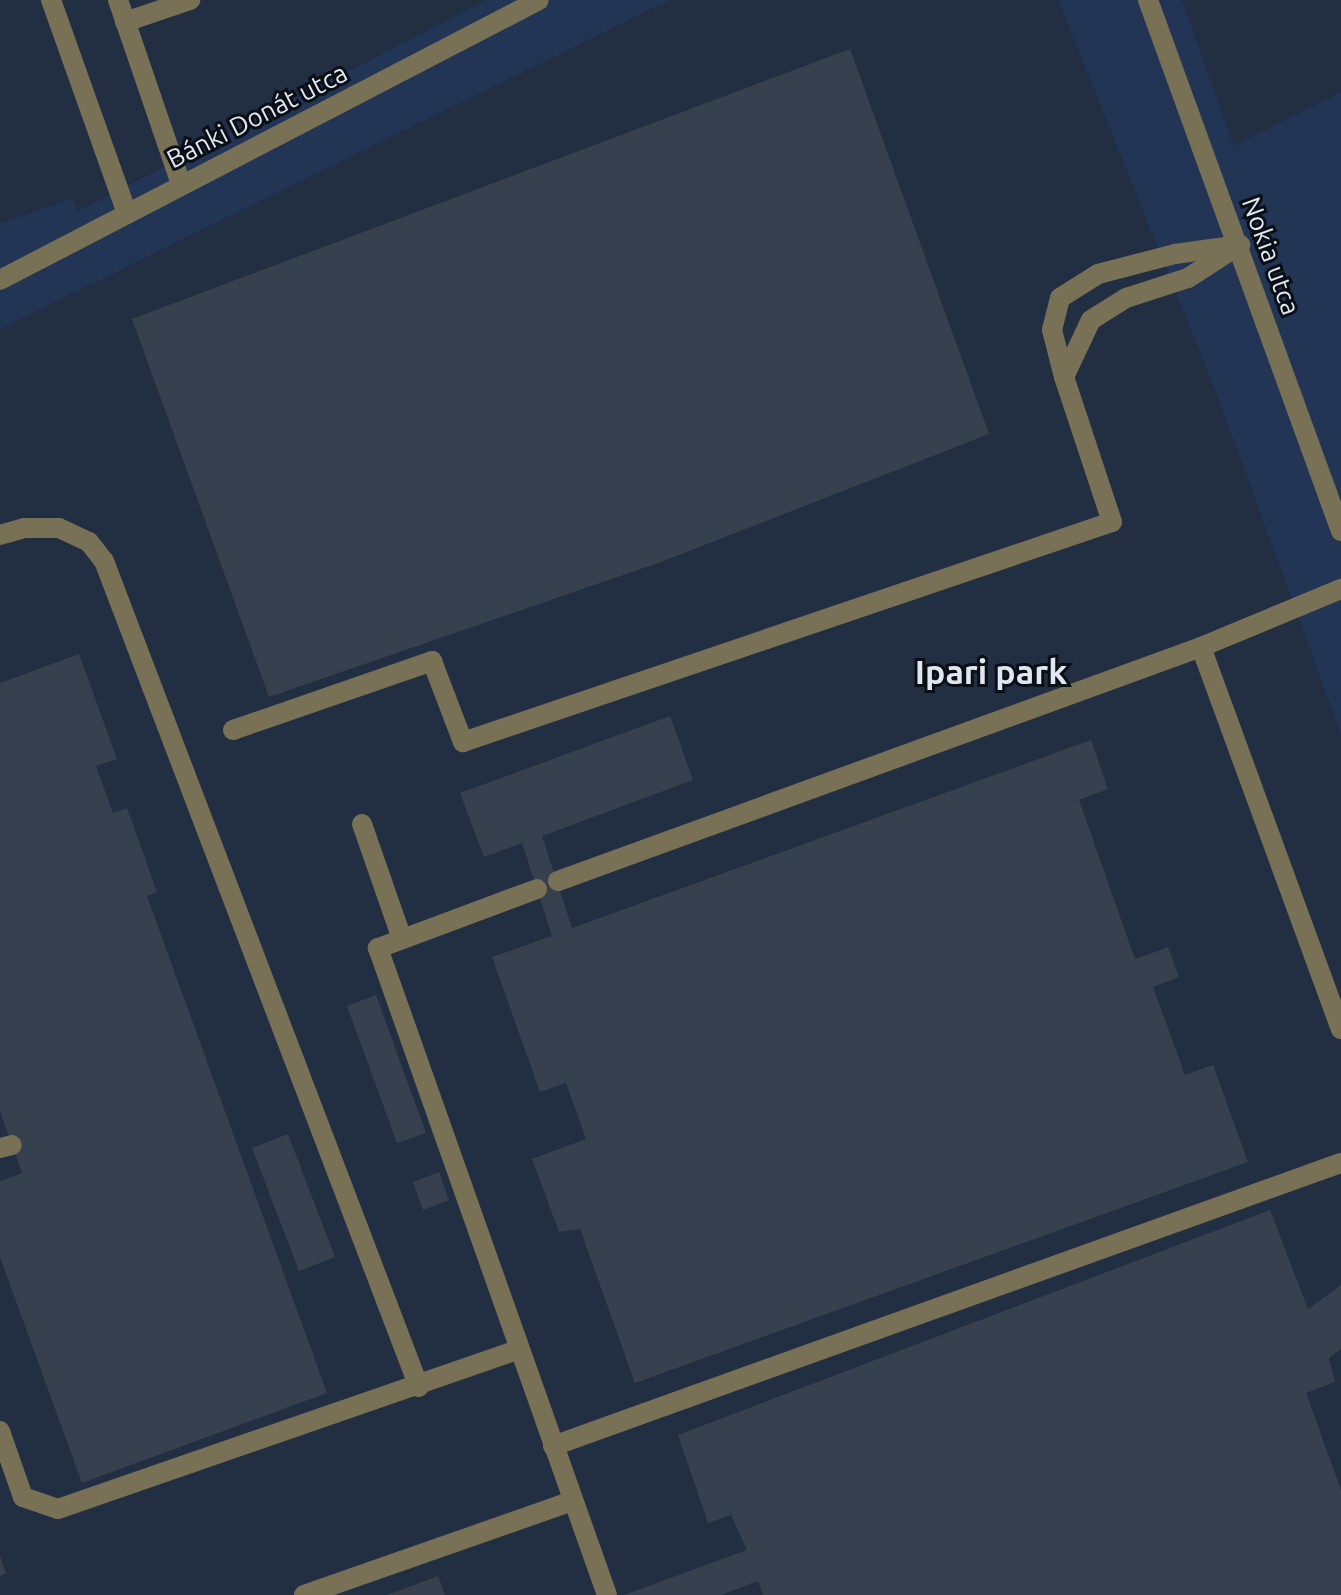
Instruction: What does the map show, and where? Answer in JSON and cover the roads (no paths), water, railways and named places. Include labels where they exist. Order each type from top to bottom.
[{"type":"street","points":[[51,0],[127,213]]},
{"type":"street","points":[[118,0],[181,184]]},
{"type":"street","points":[[125,22],[190,0]]},
{"type":"street","name":"Bánki Donát utca","points":[[0,280],[539,0]]},
{"type":"street","name":"Nokia utca","points":[[1148,0],[1240,245],[1341,531]]},
{"type":"street","points":[[1064,377],[1091,320],[1126,298],[1188,278],[1240,245]]},
{"type":"street","points":[[233,730],[432,661],[463,742],[1112,522],[1064,377],[1052,330],[1060,298],[1098,274],[1175,254],[1240,245]]},
{"type":"street","points":[[0,535],[24,528],[59,528],[89,542],[104,561],[419,1387]]},
{"type":"street","points":[[558,881],[1201,647],[1341,589]]},
{"type":"street","points":[[1201,647],[1341,1029]]},
{"type":"street","points":[[362,824],[402,939]]},
{"type":"street","points":[[537,889],[378,948],[607,1595]]},
{"type":"street","points":[[553,1446],[1341,1163]]},
{"type":"street","points":[[0,1431],[23,1497],[58,1509],[419,1387],[518,1350]]},
{"type":"street","points":[[304,1595],[573,1501]]},
{"type":"district","name":"Ipari park","points":[[991,672]]}]
